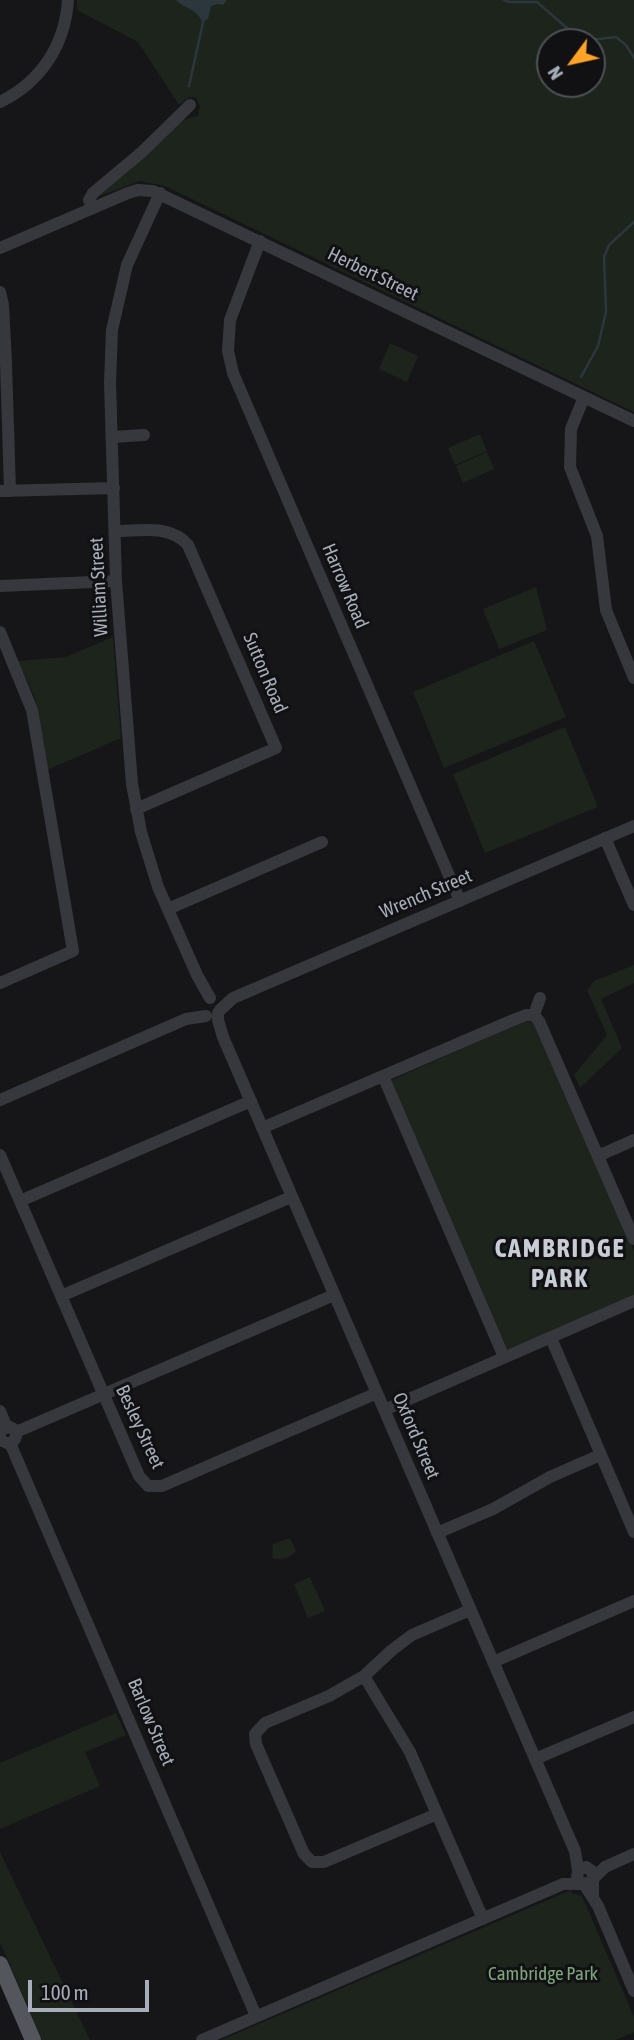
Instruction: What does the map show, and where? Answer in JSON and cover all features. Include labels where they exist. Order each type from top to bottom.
[{"type":"main road","points":[[0,1964],[33,2040]]},
{"type":"street","points":[[0,102],[26,86],[45,66],[62,35],[68,0]]},
{"type":"street","points":[[92,208],[89,200],[93,193],[142,152],[190,105]]},
{"type":"street","name":"Herbert Street","points":[[0,248],[138,190],[160,193],[634,421]]},
{"type":"street","name":"William Street","points":[[160,193],[127,265],[115,313],[110,370],[117,581],[136,808],[151,867],[211,1008]]},
{"type":"street","name":"Harrow Road","points":[[263,243],[233,306],[229,328],[233,373],[460,901]]},
{"type":"street","points":[[0,292],[3,305],[5,491],[114,488]]},
{"type":"street","points":[[584,397],[571,429],[570,467],[597,536],[606,610],[634,678]]},
{"type":"street","points":[[112,437],[144,435]]},
{"type":"street","name":"Sutton Road","points":[[115,531],[167,531],[181,537],[188,545],[276,748],[136,808]]},
{"type":"street","points":[[0,586],[117,581]]},
{"type":"street","points":[[0,632],[32,710],[72,951],[0,983]]},
{"type":"street","name":"Wrench Street","points":[[0,1100],[634,826]]},
{"type":"street","points":[[605,838],[634,905]]},
{"type":"street","points":[[168,909],[322,842]]},
{"type":"street","points":[[534,1015],[540,998]]},
{"type":"street","name":"Oxford Street","points":[[211,1008],[634,1991]]},
{"type":"street","points":[[262,1128],[513,1020],[529,1014],[534,1015],[540,1021],[634,1239]]},
{"type":"street","points":[[383,1076],[504,1357]]},
{"type":"street","points":[[20,1201],[251,1101]]},
{"type":"street","points":[[598,1156],[634,1140]]},
{"type":"street","name":"Besley Street","points":[[0,1155],[144,1483],[152,1487],[162,1486],[377,1393]]},
{"type":"street","points":[[61,1296],[291,1196]]},
{"type":"street","points":[[7,1436],[334,1295]]},
{"type":"street","points":[[384,1410],[634,1301]]},
{"type":"street","points":[[551,1338],[634,1532]]},
{"type":"street","name":"Barlow Street","points":[[0,1411],[7,1436],[256,2016]]},
{"type":"street","points":[[437,1533],[493,1509],[550,1477],[600,1455]]},
{"type":"street","points":[[493,1662],[634,1601]]},
{"type":"street","points":[[437,1814],[324,1862],[312,1862],[304,1854],[256,1744],[256,1732],[265,1723],[328,1696],[364,1676],[412,1635],[470,1609]]},
{"type":"street","points":[[364,1676],[410,1752],[483,1919]]},
{"type":"street","points":[[535,1759],[634,1717]]},
{"type":"street","points":[[202,2040],[634,1854]]},
{"type":"green space","points":[[77,0],[634,0],[634,412],[165,186],[140,181],[97,197],[182,120],[198,116],[200,106],[196,98],[189,97],[179,105],[138,42],[77,10]]},
{"type":"green space","points":[[390,343],[418,356],[407,382],[379,369]]},
{"type":"green space","points":[[480,434],[487,451],[455,465],[448,448]]},
{"type":"green space","points":[[487,452],[494,469],[463,483],[456,466]]},
{"type":"green space","points":[[536,587],[547,630],[499,649],[483,609]]},
{"type":"green space","points":[[113,637],[121,738],[47,770],[35,698],[18,661],[66,657]]},
{"type":"green space","points":[[534,641],[566,717],[444,768],[413,692]]},
{"type":"green space","points":[[565,727],[598,807],[485,853],[453,774]]},
{"type":"green space","points":[[634,965],[634,983],[601,999],[622,1048],[580,1088],[574,1075],[607,1035],[587,990],[594,981]]},
{"type":"green space","points":[[524,1021],[532,1022],[538,1028],[634,1251],[634,1297],[510,1349],[507,1348],[392,1080]]},
{"type":"green space","points":[[290,1538],[296,1551],[285,1558],[272,1558],[273,1544]]},
{"type":"green space","points":[[310,1577],[325,1611],[308,1618],[294,1584]]},
{"type":"green space","points":[[116,1713],[126,1735],[85,1752],[100,1786],[0,1829],[0,1763]]},
{"type":"green space","points":[[0,1852],[90,2040],[42,2040],[0,1942]]},
{"type":"green space","name":"Cambridge Park","points":[[571,1890],[572,1893],[582,1896],[634,2017],[634,2032],[616,2040],[221,2040]]},
{"type":"shaded area","points":[[176,0],[227,0],[223,5],[211,6],[208,19],[202,22],[198,14]]},
{"type":"waterway","points":[[504,0],[537,2],[582,41],[616,37],[626,45],[634,58]]},
{"type":"waterway","points":[[189,86],[204,18]]},
{"type":"waterway","points":[[581,377],[598,346],[606,312],[604,257],[609,245],[634,222]]},
{"type":"district","name":"CAMBRIDGE PARK","points":[[560,1264]]}]
